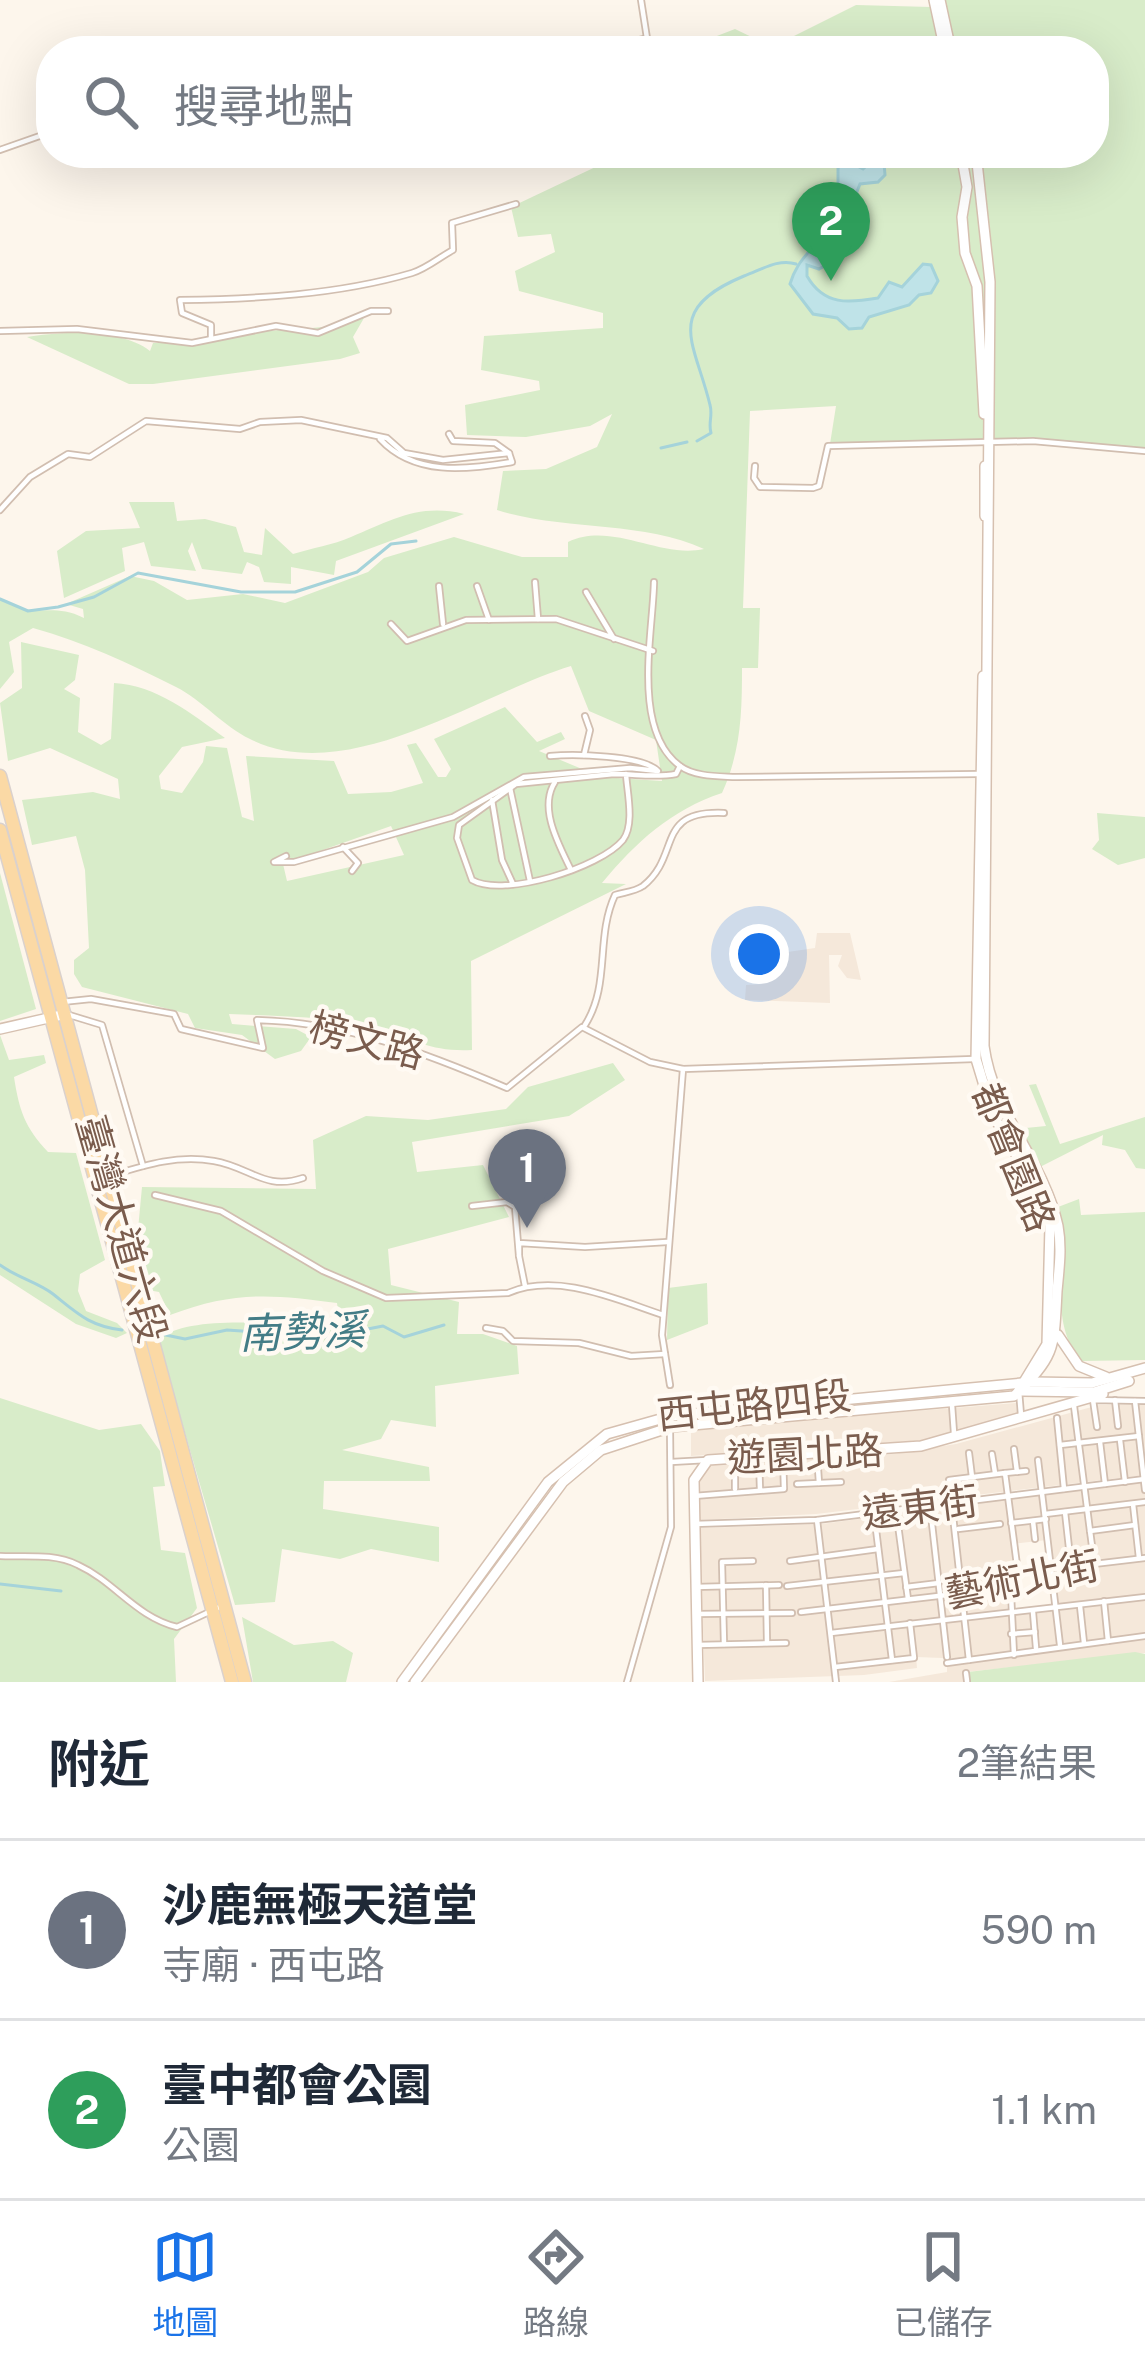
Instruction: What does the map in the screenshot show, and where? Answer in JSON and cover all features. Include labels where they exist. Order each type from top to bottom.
[{"type":"main road","name":"臺灣大道六段","points":[[0,776],[56,1013]]},
{"type":"main road","name":"臺灣大道六段","points":[[0,800],[235,1682]]},
{"type":"main road","name":"臺灣大道六段","points":[[0,830],[108,1177],[214,1608]]},
{"type":"main road","name":"臺灣大道六段","points":[[0,859],[56,1013]]},
{"type":"street","points":[[640,0],[644,36]]},
{"type":"street","points":[[937,0],[945,36]]},
{"type":"street","points":[[0,150],[36,137]]},
{"type":"street","name":"都會園路","points":[[964,168],[963,231],[985,315]]},
{"type":"street","name":"都會園路","points":[[978,168],[985,229],[987,400],[981,1058],[993,1114],[1035,1187],[1050,1225],[1047,1344],[1019,1387]]},
{"type":"street","points":[[211,338],[211,325],[182,313],[180,300],[194,304],[277,293],[329,294],[380,277],[415,273],[453,250],[452,223],[517,205]]},
{"type":"street","points":[[963,231],[985,229]]},
{"type":"street","points":[[0,332],[77,329],[176,343],[276,326],[318,333],[371,311],[388,311]]},
{"type":"street","points":[[0,510],[30,478],[73,452],[89,457],[146,421],[240,429],[260,422],[301,420],[380,439],[398,457],[445,469],[512,462],[495,443],[453,441],[449,434]]},
{"type":"street","points":[[755,466],[754,478],[760,487],[813,488],[819,486],[828,446],[1033,441],[1145,451]]},
{"type":"street","points":[[535,582],[538,619]]},
{"type":"street","points":[[654,582],[654,723],[662,746],[680,766],[698,774],[736,777],[986,774]]},
{"type":"street","points":[[439,586],[443,624]]},
{"type":"street","points":[[476,586],[489,620]]},
{"type":"street","points":[[586,592],[614,639]]},
{"type":"street","points":[[391,624],[406,641],[443,624],[578,622],[653,651]]},
{"type":"street","points":[[584,755],[590,730],[585,716]]},
{"type":"street","points":[[286,856],[274,862],[453,817],[524,777],[630,768],[658,771],[646,761],[550,756]]},
{"type":"street","points":[[626,774],[626,834],[571,871],[494,888],[472,880],[457,838],[459,825],[510,788],[626,774],[658,777],[676,774],[680,766]]},
{"type":"street","points":[[555,782],[549,791],[552,828],[571,871]]},
{"type":"street","points":[[510,788],[530,881]]},
{"type":"street","points":[[492,800],[502,860],[513,884]]},
{"type":"street","points":[[724,812],[692,814],[679,823],[651,878],[640,888],[615,895],[604,928],[604,984],[582,1027],[650,1062],[683,1070],[981,1058]]},
{"type":"street","points":[[343,847],[358,862],[352,871]]},
{"type":"street","name":"榜文路","points":[[56,1013],[91,999],[174,1014],[182,1029],[263,1048],[257,1020],[296,1019],[412,1048],[507,1088],[582,1027]]},
{"type":"street","points":[[0,1029],[56,1013],[102,1025],[143,1166]]},
{"type":"street","name":"都會園路","points":[[981,1058],[1000,1109],[1057,1221],[1052,1355],[1033,1382]]},
{"type":"street","points":[[670,1385],[663,1315],[683,1070]]},
{"type":"street","points":[[108,1177],[165,1159],[214,1161],[264,1184],[304,1178]]},
{"type":"street","points":[[155,1195],[221,1211],[322,1271],[386,1298],[508,1293],[525,1286],[577,1287],[663,1315]]},
{"type":"street","points":[[472,1206],[507,1202],[515,1207],[525,1286]]},
{"type":"street","points":[[519,1256],[519,1243],[585,1247],[667,1242]]},
{"type":"street","points":[[1056,1324],[1072,1360],[1112,1384],[1145,1371]]},
{"type":"street","points":[[486,1328],[503,1331],[513,1341],[579,1343],[631,1356],[665,1354]]},
{"type":"street","name":"西屯路四段","points":[[1019,1387],[1033,1382],[1112,1384]]},
{"type":"street","name":"西屯路四段","points":[[408,1681],[415,1662],[557,1471],[608,1434],[671,1419],[1019,1387],[1069,1391],[1112,1384]]},
{"type":"street","name":"遊園北路","points":[[698,1682],[694,1480],[708,1460],[954,1439],[1094,1400],[1112,1384]]},
{"type":"street","points":[[1019,1387],[1023,1421]]},
{"type":"street","points":[[1069,1391],[1082,1398],[1074,1406],[1094,1563]]},
{"type":"street","points":[[1097,1427],[1094,1400],[1145,1401]]},
{"type":"street","points":[[1115,1400],[1118,1426]]},
{"type":"street","points":[[1135,1401],[1145,1490]]},
{"type":"street","points":[[952,1405],[954,1439]]},
{"type":"street","points":[[1057,1418],[1064,1489]]},
{"type":"street","points":[[627,1682],[671,1526],[671,1419]]},
{"type":"street","name":"西屯路四段","points":[[408,1681],[568,1469],[608,1442],[671,1419]]},
{"type":"street","points":[[1060,1445],[1139,1436]]},
{"type":"street","points":[[1120,1438],[1125,1481]]},
{"type":"street","points":[[1099,1440],[1105,1484]]},
{"type":"street","points":[[1014,1450],[1017,1472]]},
{"type":"street","points":[[969,1453],[973,1478]]},
{"type":"street","points":[[817,1454],[819,1483]]},
{"type":"street","points":[[992,1454],[995,1474]]},
{"type":"street","points":[[735,1490],[784,1489],[783,1456]]},
{"type":"street","points":[[759,1457],[760,1490]]},
{"type":"street","points":[[1102,1459],[1122,1457]]},
{"type":"street","points":[[694,1496],[735,1496],[735,1459]]},
{"type":"street","points":[[686,1460],[694,1480]]},
{"type":"street","points":[[671,1462],[708,1460]]},
{"type":"street","points":[[1038,1460],[1060,1646]]},
{"type":"street","points":[[969,1660],[949,1480],[1026,1471]]},
{"type":"street","points":[[1004,1473],[1018,1573]]},
{"type":"street","name":"遠東街","points":[[694,1524],[817,1520],[1144,1479]]},
{"type":"street","points":[[797,1484],[841,1482]]},
{"type":"street","points":[[1011,1523],[1145,1502]]},
{"type":"street","points":[[1133,1504],[1144,1559]]},
{"type":"street","points":[[930,1506],[947,1660],[1145,1636]]},
{"type":"street","points":[[896,1510],[908,1599]]},
{"type":"street","points":[[1065,1511],[1071,1566]]},
{"type":"street","points":[[874,1513],[892,1660]]},
{"type":"street","points":[[817,1520],[836,1682]]},
{"type":"street","points":[[1033,1521],[1035,1539]]},
{"type":"street","points":[[955,1529],[1000,1524]]},
{"type":"street","points":[[1090,1531],[1136,1526]]},
{"type":"street","points":[[790,1561],[878,1550]]},
{"type":"street","points":[[0,1556],[56,1557],[76,1564],[141,1612],[171,1625],[182,1625],[214,1608]]},
{"type":"street","name":"藝術北街","points":[[801,1612],[1007,1588],[1007,1576],[1018,1573],[1144,1559]]},
{"type":"street","points":[[724,1644],[722,1562],[753,1562]]},
{"type":"street","points":[[695,1586],[783,1585],[904,1574]]},
{"type":"street","points":[[906,1587],[939,1583]]},
{"type":"street","points":[[766,1585],[767,1643]]},
{"type":"street","points":[[1007,1588],[1014,1655]]},
{"type":"street","points":[[831,1633],[1145,1598]]},
{"type":"street","points":[[1104,1601],[1108,1641]]},
{"type":"street","points":[[1080,1604],[1084,1642]]},
{"type":"street","points":[[1033,1610],[1036,1648]]},
{"type":"street","points":[[696,1615],[792,1612]]},
{"type":"street","points":[[835,1667],[914,1658],[910,1624]]},
{"type":"street","points":[[1011,1634],[1035,1632]]},
{"type":"street","points":[[697,1645],[786,1643]]},
{"type":"shaded area","points":[[817,933],[850,933],[861,980],[847,978],[838,966],[842,955],[829,955],[830,1003],[745,1000],[746,985],[762,984],[761,956],[815,948]]},
{"type":"shaded area","points":[[1016,1403],[1018,1419],[939,1439],[691,1456],[691,1429]]},
{"type":"shaded area","points":[[1145,1404],[1145,1475],[816,1514],[699,1520],[697,1476],[708,1465],[893,1454],[956,1444],[1099,1405]]},
{"type":"shaded area","points":[[1145,1482],[1145,1596],[1057,1605],[1043,1494]]},
{"type":"shaded area","points":[[1041,1494],[1047,1540],[1012,1544],[1015,1570],[1004,1577],[1005,1586],[799,1610],[1005,1590],[1008,1611],[963,1617],[968,1659],[916,1657],[917,1668],[864,1675],[705,1681],[699,1528],[822,1524]]},
{"type":"shaded area","points":[[1145,1599],[1145,1653],[966,1672],[966,1682],[889,1682],[947,1672],[947,1664],[970,1661],[967,1619]]},
{"type":"green space","points":[[930,0],[1145,0],[1145,449],[1033,440],[830,444],[836,406],[750,411],[743,608],[760,608],[758,668],[742,668],[739,732],[722,793],[656,829],[602,883],[626,884],[471,961],[472,1050],[435,1047],[343,1022],[229,1014],[232,1024],[296,1029],[311,1037],[301,1051],[275,1059],[242,1035],[195,1028],[188,1014],[82,987],[74,974],[74,960],[89,948],[85,870],[76,836],[32,845],[22,800],[93,792],[120,799],[118,779],[50,748],[8,761],[0,703],[22,688],[21,642],[79,655],[75,680],[64,689],[80,698],[78,732],[101,745],[111,739],[114,683],[159,695],[225,738],[182,747],[159,776],[161,789],[182,793],[203,762],[206,746],[227,748],[242,817],[254,821],[246,756],[334,761],[348,794],[391,792],[423,783],[407,745],[416,743],[438,777],[446,777],[451,769],[434,739],[505,707],[537,742],[561,732],[565,739],[539,751],[601,777],[662,781],[656,740],[589,711],[571,666],[413,731],[329,752],[288,751],[250,739],[186,692],[88,646],[33,628],[9,642],[14,672],[0,689],[0,599],[24,609],[62,611],[84,618],[83,609],[66,604],[130,576],[154,581],[187,600],[243,594],[285,603],[368,572],[384,558],[454,537],[522,557],[568,557],[568,542],[602,536],[670,549],[704,549],[628,529],[497,510],[503,471],[546,469],[597,447],[612,414],[590,426],[526,437],[467,435],[465,405],[540,390],[539,381],[481,370],[484,336],[603,328],[603,313],[519,291],[515,271],[555,252],[551,234],[518,237],[511,207],[593,168],[1109,168],[1109,36],[794,36],[856,5],[931,7]],"holes":[[[391,826],[404,855],[287,881],[283,864]]]},
{"type":"green space","points":[[735,29],[750,36],[717,36]]},
{"type":"green space","points":[[364,318],[353,337],[360,353],[153,384],[129,384],[27,337],[108,335],[150,351],[153,343],[322,327]]},
{"type":"green space","points":[[129,502],[174,502],[177,521],[205,519],[236,527],[244,552],[262,555],[265,528],[293,554],[405,515],[464,514],[336,561],[334,575],[291,567],[291,584],[264,582],[259,567],[247,562],[242,574],[202,569],[192,542],[188,551],[196,571],[151,566],[144,542],[122,548],[125,571],[64,598],[57,551],[86,531],[140,528]]},
{"type":"green space","points":[[1097,813],[1145,817],[1145,858],[1118,865],[1092,849],[1099,840]]},
{"type":"green space","points":[[0,873],[36,1009],[0,1021]]},
{"type":"green space","points":[[0,1035],[9,1060],[44,1055],[46,1063],[14,1077],[18,1099],[28,1126],[48,1152],[76,1153],[105,1260],[80,1274],[78,1291],[86,1311],[117,1323],[127,1333],[116,1338],[76,1324],[0,1275]]},
{"type":"green space","points":[[613,1063],[625,1080],[569,1116],[412,1142],[417,1172],[483,1165],[509,1217],[388,1249],[391,1285],[459,1302],[457,1334],[483,1334],[517,1346],[519,1374],[435,1386],[436,1427],[391,1420],[381,1439],[342,1450],[429,1467],[430,1481],[324,1481],[323,1509],[439,1527],[439,1562],[371,1549],[340,1559],[282,1549],[275,1602],[235,1605],[158,1340],[173,1331],[218,1323],[340,1327],[337,1303],[253,1297],[170,1315],[159,1292],[148,1290],[136,1251],[142,1187],[316,1189],[313,1140],[366,1116],[428,1120],[506,1109],[528,1087]]},
{"type":"green space","points":[[1036,1084],[1060,1144],[1145,1117],[1145,1169],[1136,1168],[1125,1150],[1102,1145],[1103,1135],[1038,1168],[1016,1129],[1046,1126],[1029,1085]]},
{"type":"green space","points":[[1079,1199],[1081,1215],[1145,1212],[1145,1360],[1082,1361],[1064,1328],[1058,1207]]},
{"type":"green space","points":[[707,1283],[708,1324],[667,1340],[668,1288]]},
{"type":"green space","points":[[0,1398],[99,1430],[141,1424],[160,1451],[165,1486],[153,1487],[161,1550],[185,1553],[197,1608],[174,1639],[176,1682],[0,1682]]},
{"type":"green space","points":[[242,1617],[294,1645],[333,1641],[353,1653],[346,1682],[253,1682]]},
{"type":"green space","points":[[1145,1654],[1145,1682],[970,1682],[968,1672]]},
{"type":"water","points":[[838,168],[884,168],[885,175],[878,182],[860,184],[847,217],[828,242],[831,262],[819,269],[807,265],[807,276],[821,293],[847,301],[878,298],[889,282],[902,287],[923,264],[931,265],[938,281],[931,293],[919,295],[909,305],[869,317],[862,328],[849,329],[837,318],[813,314],[790,284],[823,230],[826,219],[817,212],[817,204],[838,186]]},
{"type":"waterway","points":[[697,441],[711,433],[711,412],[693,345],[693,315],[718,289],[744,276],[783,262],[796,264]]},
{"type":"waterway","points":[[661,448],[687,442]]},
{"type":"waterway","points":[[0,599],[28,611],[58,607],[94,597],[138,573],[241,592],[295,592],[357,572],[391,544],[416,541]]},
{"type":"waterway","name":"南勢溪","points":[[0,1265],[92,1322],[122,1330]]},
{"type":"waterway","name":"南勢溪","points":[[156,1333],[185,1339],[227,1330],[327,1337],[383,1326],[404,1337],[444,1325]]},
{"type":"waterway","name":"南勢溪","points":[[0,1584],[61,1591]]},
{"type":"place","name":"臺中都會公園","points":[[831,281]]},
{"type":"place","name":"沙鹿無極天道堂","points":[[527,1228]]}]
